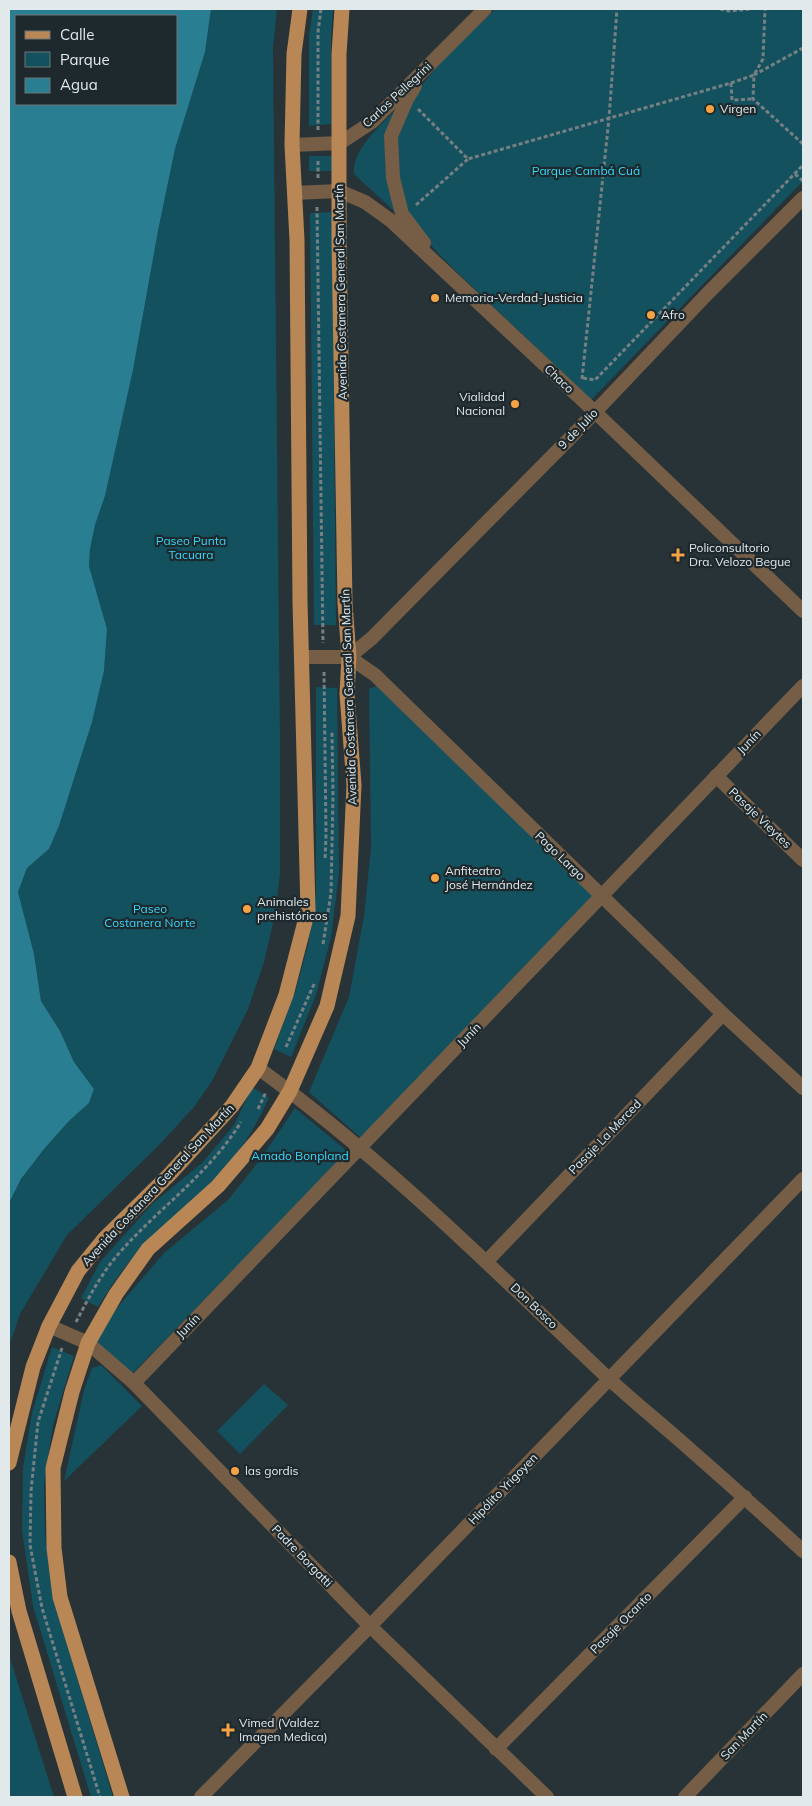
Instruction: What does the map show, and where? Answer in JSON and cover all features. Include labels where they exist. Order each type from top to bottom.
[{"type":"main road","name":"Avenida Costanera General San Martín","points":[[9,1462],[33,1367],[49,1326],[78,1271],[105,1238],[169,1175],[232,1106],[258,1068],[286,995],[308,910],[296,240],[292,145],[294,54],[300,9]]},
{"type":"main road","name":"Avenida Costanera General San Martín","points":[[122,1797],[60,1597],[54,1548],[53,1468],[72,1392],[88,1343],[116,1294],[148,1249],[218,1186],[247,1154],[267,1129],[290,1091],[327,1006],[348,916],[354,785],[347,694],[350,657],[345,593],[339,54],[342,9]]},
{"type":"main road","points":[[9,1562],[19,1611],[75,1797]]},
{"type":"street","name":"Carlos Pellegrini","points":[[340,144],[372,122],[484,9]]},
{"type":"street","points":[[426,68],[407,99],[391,136],[393,178],[402,214],[443,269]]},
{"type":"street","points":[[292,145],[340,144]]},
{"type":"street","name":"Chaco","points":[[294,193],[340,191],[365,202],[390,220],[595,412],[803,611]]},
{"type":"street","name":"9 de Julio","points":[[350,657],[595,412],[709,292],[803,198]]},
{"type":"street","points":[[302,657],[350,657]]},
{"type":"street","name":"Pago Largo","points":[[350,657],[375,676],[723,1014],[803,1088]]},
{"type":"street","name":"Junín","points":[[134,1383],[803,686]]},
{"type":"street","name":"Pasaje Vieytes","points":[[716,776],[803,860]]},
{"type":"street","name":"Pasaje La Merced","points":[[487,1261],[723,1014]]},
{"type":"street","name":"Don Bosco","points":[[258,1068],[290,1091],[360,1148],[487,1261],[610,1379],[745,1497],[803,1551]]},
{"type":"street","name":"Hipólito Yrigoyen","points":[[201,1797],[370,1626],[803,1179]]},
{"type":"street","name":"Padre Borgatti","points":[[49,1326],[88,1343],[134,1383],[370,1626],[547,1797]]},
{"type":"street","name":"Pasaje Ocanto","points":[[496,1749],[745,1497]]},
{"type":"street","name":"San Martín","points":[[685,1797],[803,1674]]},
{"type":"path","points":[[321,9],[318,32],[318,192],[325,863]]},
{"type":"path","points":[[583,378],[609,118],[617,9]]},
{"type":"path","points":[[720,9],[729,11],[750,9]]},
{"type":"path","points":[[753,99],[754,75],[763,59],[765,9]]},
{"type":"path","points":[[402,214],[411,209],[468,159],[731,83],[754,75],[803,48]]},
{"type":"path","points":[[731,83],[732,100],[753,99],[803,144]]},
{"type":"path","points":[[414,105],[468,159]]},
{"type":"path","points":[[576,371],[583,378],[595,380],[803,165]]},
{"type":"path","points":[[795,174],[803,181]]},
{"type":"path","points":[[322,948],[331,893],[332,730]]},
{"type":"path","points":[[283,1054],[315,980]]},
{"type":"path","points":[[254,1116],[272,1078]]},
{"type":"path","points":[[100,1797],[42,1608],[30,1545],[30,1491],[38,1422],[63,1346],[101,1277],[119,1252],[151,1219],[195,1179],[230,1140],[244,1117]]},
{"type":"green space","name":"Paseo Costanera Norte","points":[[211,9],[277,9],[273,49],[280,874],[275,915],[264,962],[248,1009],[212,1081],[194,1107],[159,1145],[67,1235],[20,1314],[9,1346],[9,1203],[21,1179],[69,1121],[89,1103],[94,1089],[74,1062],[60,1031],[41,1001],[34,954],[18,892],[27,868],[49,849],[59,826],[92,722],[104,671],[107,629],[89,566],[90,549],[95,525],[105,496],[133,370],[175,149],[205,52]]},
{"type":"green space","points":[[313,9],[333,9],[331,37],[331,124],[309,126],[309,35]]},
{"type":"green space","name":"Parque Cambá Cuá","points":[[495,9],[803,9],[803,181],[591,400],[431,246],[410,215],[400,187],[396,157],[397,142],[400,128],[413,99],[433,71]]},
{"type":"green space","points":[[397,108],[395,212],[354,174],[355,164],[363,146]]},
{"type":"green space","points":[[309,156],[333,156],[333,171],[309,171]]},
{"type":"green space","points":[[332,212],[336,625],[314,625],[310,213]]},
{"type":"green space","name":"Anfiteatro José Hernández","points":[[379,685],[594,897],[362,1139],[309,1092],[349,997],[364,916],[371,847],[369,689]]},
{"type":"green space","points":[[316,687],[337,688],[339,873],[331,937],[316,995],[291,1057],[274,1049],[296,989],[308,945],[316,893]]},
{"type":"green space","points":[[252,1087],[269,1098],[253,1129],[234,1158],[201,1194],[135,1256],[118,1276],[98,1307],[81,1298],[100,1262],[152,1204],[202,1163],[234,1125]]},
{"type":"green space","name":"Amado Bonpland","points":[[295,1108],[348,1152],[132,1374],[96,1341],[117,1308],[164,1253],[228,1200],[260,1160]]},
{"type":"green space","points":[[52,1347],[74,1356],[53,1425],[44,1484],[45,1533],[52,1594],[113,1797],[91,1797],[33,1606],[22,1530],[23,1467],[32,1413]]},
{"type":"green space","points":[[101,1365],[142,1406],[64,1481],[84,1390],[92,1368]]},
{"type":"green space","points":[[264,1384],[288,1405],[240,1454],[217,1431]]},
{"type":"green space","points":[[9,1655],[54,1797],[9,1797]]},
{"type":"water","points":[[9,9],[211,9],[205,52],[175,149],[133,370],[105,496],[95,525],[90,549],[89,566],[107,629],[104,671],[92,722],[59,826],[49,849],[27,868],[18,892],[34,954],[41,1001],[60,1031],[74,1062],[94,1089],[89,1103],[69,1121],[21,1179],[9,1203]]},
{"type":"place","name":"Virgen","points":[[710,109]]},
{"type":"place","name":"Memoria-Verdad-Justicia","points":[[435,298]]},
{"type":"place","name":"Afro","points":[[651,315]]},
{"type":"place","name":"Vialidad Nacional","points":[[515,404]]},
{"type":"place","name":"Policonsultorio Dra. Velozo Begue","points":[[678,555]]},
{"type":"place","name":"Anfiteatro José Hernández","points":[[435,878]]},
{"type":"place","name":"Animales prehistóricos","points":[[247,909]]},
{"type":"place","name":"las gordis","points":[[235,1471]]},
{"type":"place","name":"Vimed (Valdez Imagen Medica)","points":[[228,1730]]},
{"type":"park label","name":"Paseo Punta Tacuara","points":[[191,548]]}]
